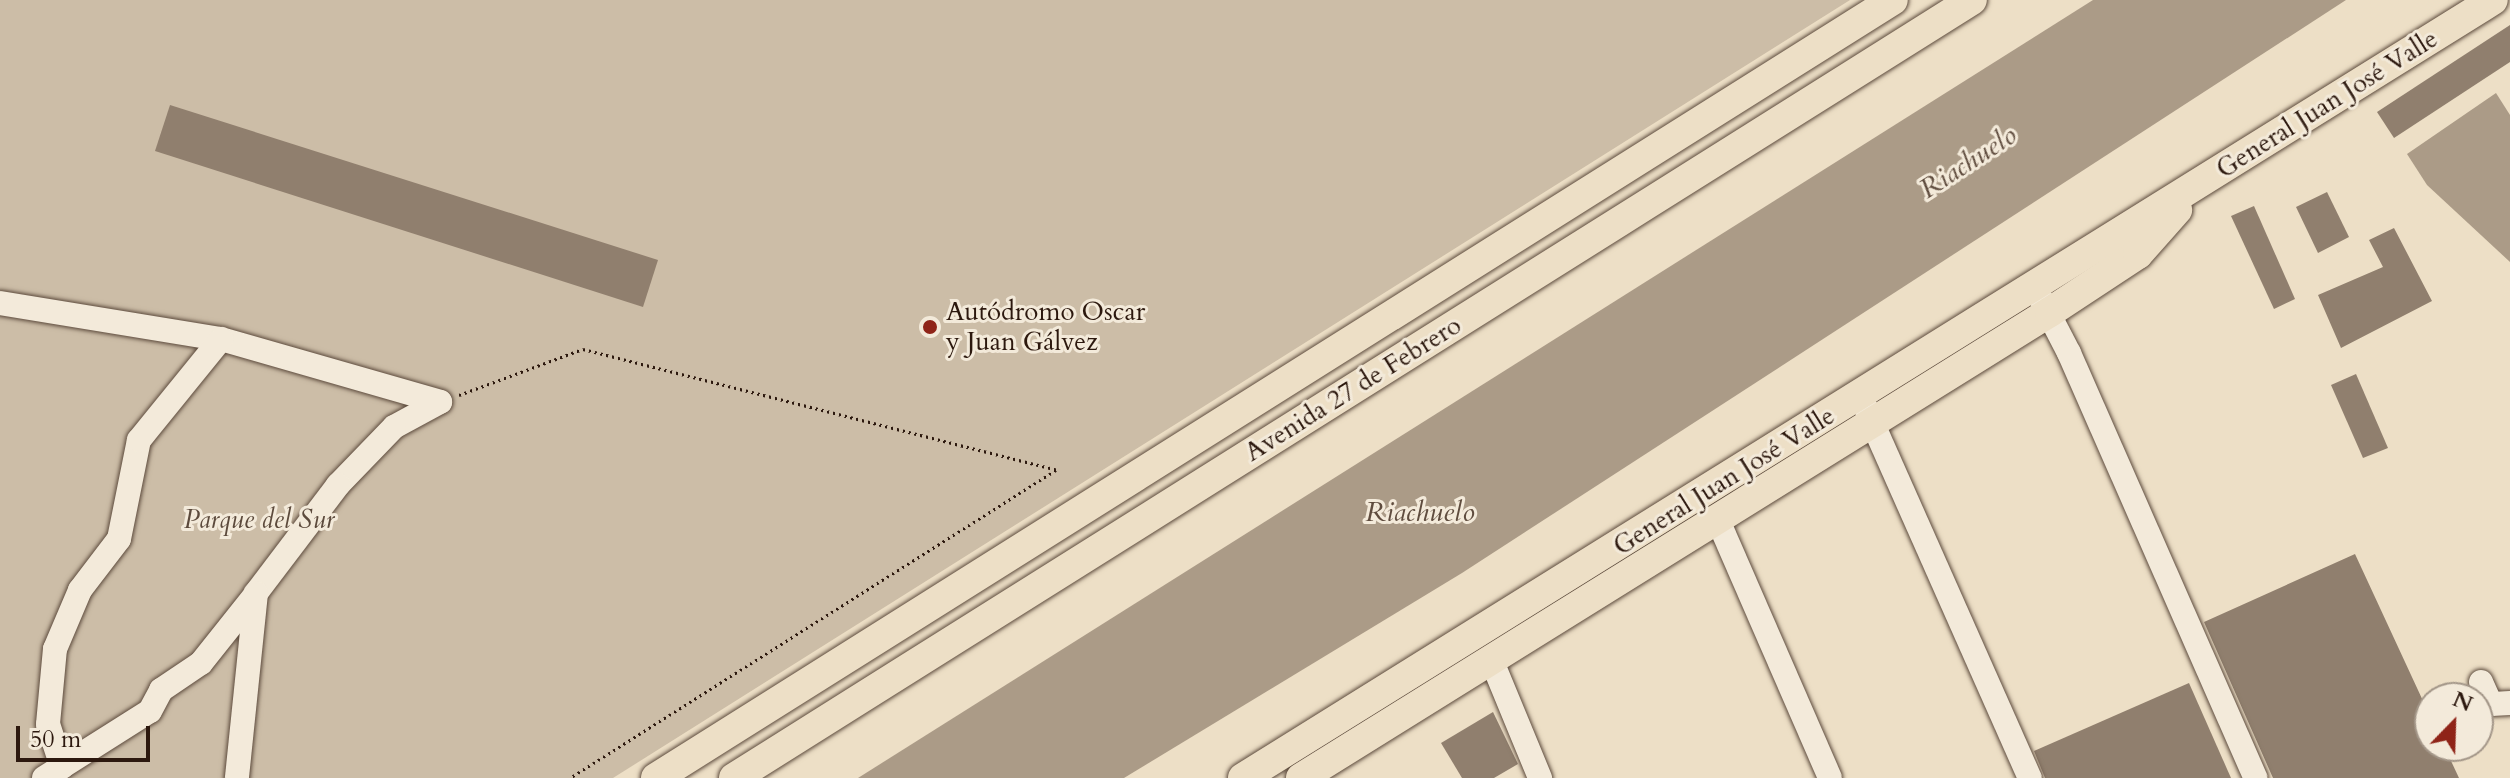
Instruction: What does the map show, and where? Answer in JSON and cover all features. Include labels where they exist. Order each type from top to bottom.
[{"type":"main road","name":"Avenida 27 de Febrero","points":[[656,778],[1893,0]]},
{"type":"main road","name":"Avenida 27 de Febrero","points":[[734,778],[1972,0]]},
{"type":"main road","name":"General Juan José Valle","points":[[1243,778],[1867,408],[2042,300],[2138,254],[2203,183],[2493,0]]},
{"type":"main road","name":"General Juan José Valle","points":[[1301,778],[1717,518],[1867,408]]},
{"type":"street","points":[[2042,300],[2256,778]]},
{"type":"street","points":[[0,303],[221,339],[440,402]]},
{"type":"street","points":[[221,339],[139,440],[119,539],[80,590],[55,649],[48,724],[53,772],[150,711],[161,690],[201,663],[366,456],[394,427],[440,402]]},
{"type":"street","points":[[1867,408],[2030,778]]},
{"type":"street","points":[[1717,518],[1830,778]]},
{"type":"street","points":[[237,778],[256,593]]},
{"type":"street","points":[[1491,659],[1540,778]]},
{"type":"path","points":[[440,402],[583,349],[1056,470],[570,778]]},
{"type":"green space","name":"Parque del Sur","points":[[0,0],[1850,0],[613,778],[0,778]]},
{"type":"water","name":"Riachuelo","points":[[2093,0],[2346,0],[1462,573],[1124,778],[858,778]]},
{"type":"water","points":[[2496,93],[2510,115],[2510,262],[2427,185],[2407,154]]},
{"type":"building","points":[[2510,25],[2510,62],[2394,138],[2377,112]]},
{"type":"building","points":[[170,105],[658,260],[643,307],[155,151]]},
{"type":"building","points":[[2327,192],[2349,237],[2318,253],[2296,207]]},
{"type":"building","points":[[2254,206],[2295,299],[2274,309],[2231,216]]},
{"type":"building","points":[[2394,228],[2432,301],[2341,348],[2318,295],[2383,267],[2369,240]]},
{"type":"building","points":[[2356,374],[2388,448],[2363,458],[2331,385]]},
{"type":"building","points":[[2355,554],[2414,682],[2414,762],[2452,762],[2459,778],[2273,778],[2204,622]]},
{"type":"building","points":[[2189,683],[2231,778],[2045,778],[2034,751]]},
{"type":"building","points":[[1493,712],[1518,764],[1494,778],[1462,778],[1441,743]]},
{"type":"place","name":"Autódromo Oscar y Juan Gálvez","points":[[930,327]]}]
